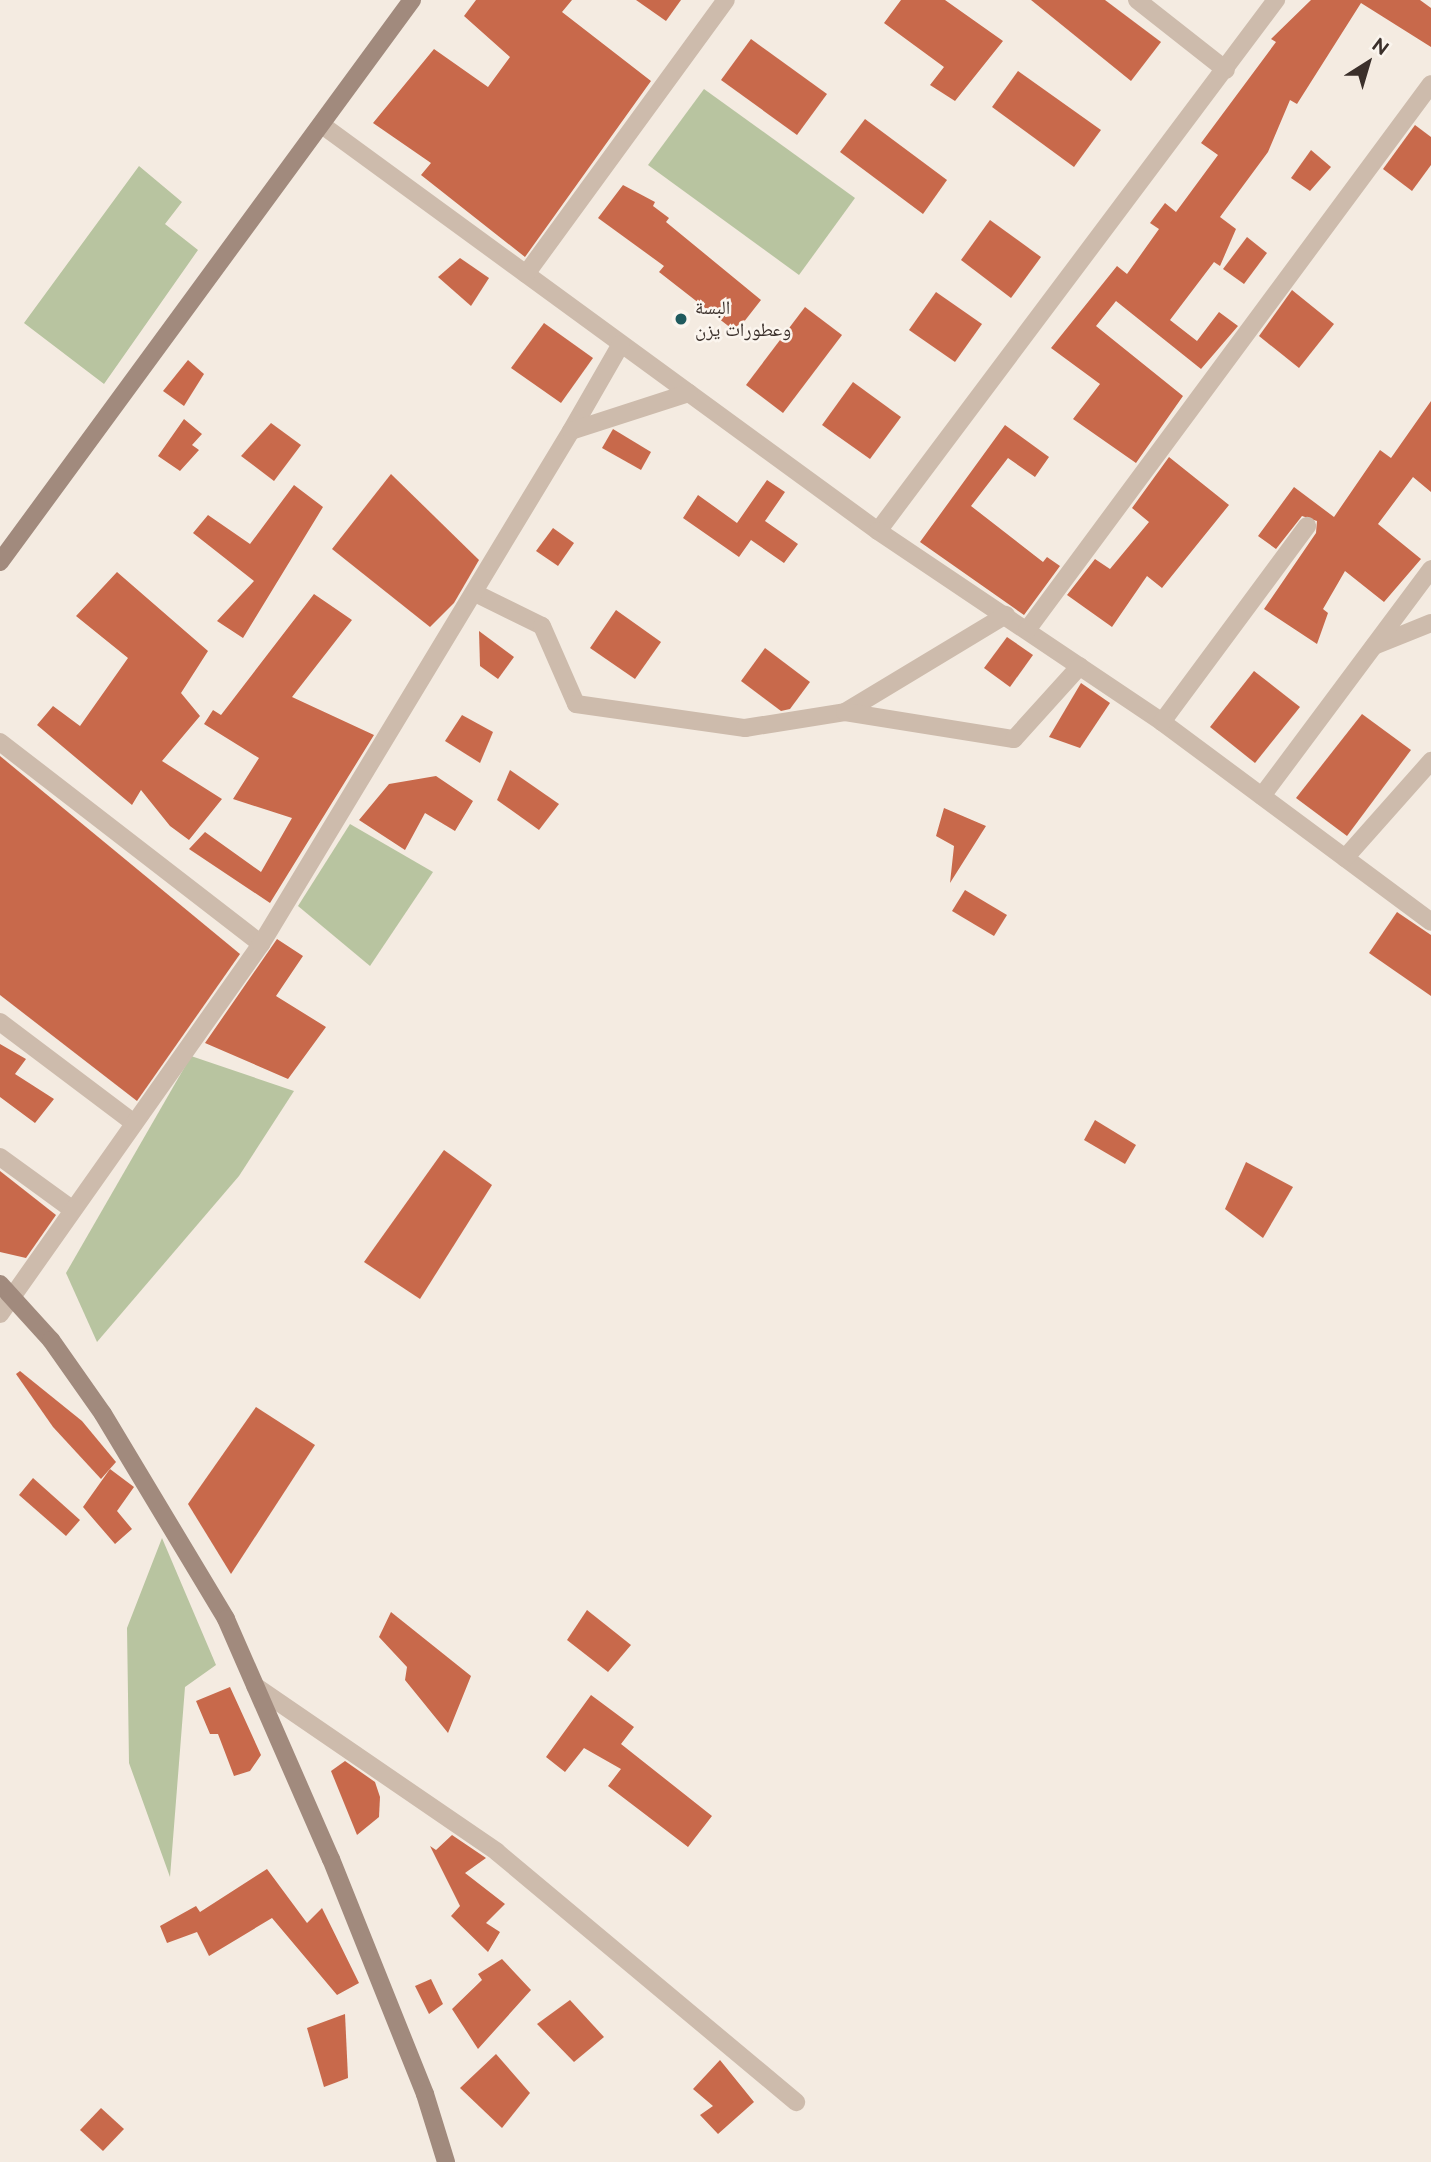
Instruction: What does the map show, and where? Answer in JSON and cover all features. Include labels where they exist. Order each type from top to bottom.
[{"type":"street","points":[[0,562],[412,0]]},
{"type":"street","points":[[526,274],[726,0]]},
{"type":"street","points":[[1137,0],[1226,70]]},
{"type":"street","points":[[878,531],[1276,0]]},
{"type":"street","points":[[1027,630],[1431,84]]},
{"type":"street","points":[[322,125],[878,531],[1162,722],[1431,922]]},
{"type":"street","points":[[0,1314],[7,1289],[73,1210],[261,944],[477,594],[621,344]]},
{"type":"street","points":[[571,430],[689,393]]},
{"type":"street","points":[[1162,722],[1307,527]]},
{"type":"street","points":[[1262,796],[1431,569]]},
{"type":"street","points":[[477,594],[542,626],[576,704],[745,728],[845,712],[1014,739],[1080,666]]},
{"type":"street","points":[[845,712],[1006,615]]},
{"type":"street","points":[[1374,646],[1431,623]]},
{"type":"street","points":[[0,742],[261,944]]},
{"type":"street","points":[[1345,858],[1431,761]]},
{"type":"street","points":[[0,1022],[134,1124]]},
{"type":"street","points":[[0,1157],[73,1210]]},
{"type":"street","points":[[7,1289],[103,1414],[226,1619],[336,1871],[425,2094],[446,2162]]},
{"type":"street","points":[[255,1686],[497,1852],[796,2102]]},
{"type":"green space","points":[[704,89],[855,198],[799,275],[648,165]]},
{"type":"green space","points":[[139,166],[182,202],[165,224],[198,250],[104,384],[24,323]]},
{"type":"green space","points":[[350,824],[433,872],[370,966],[298,906]]},
{"type":"green space","points":[[191,1056],[294,1091],[239,1176],[97,1342],[66,1273]]},
{"type":"green space","points":[[162,1538],[216,1665],[185,1687],[170,1877],[129,1763],[127,1628]]},
{"type":"building","points":[[476,0],[572,0],[562,12],[651,81],[525,257],[421,175],[431,163],[373,123],[434,49],[488,87],[510,57],[464,16]]},
{"type":"building","points":[[636,0],[681,0],[666,21]]},
{"type":"building","points":[[901,0],[945,0],[1003,41],[955,101],[930,85],[944,67],[884,23]]},
{"type":"building","points":[[1031,0],[1105,0],[1161,42],[1131,81]]},
{"type":"building","points":[[1311,0],[1420,0],[1431,8],[1431,47],[1361,3],[1297,104],[1290,100],[1268,152],[1220,217],[1236,229],[1220,266],[1214,262],[1170,320],[1197,341],[1219,312],[1238,326],[1201,369],[1116,301],[1096,326],[1183,396],[1136,463],[1073,419],[1100,384],[1051,348],[1117,266],[1127,274],[1159,229],[1150,223],[1165,203],[1176,212],[1218,155],[1201,143],[1276,42],[1271,39]]},
{"type":"building","points":[[751,39],[827,94],[797,135],[721,80]]},
{"type":"building","points":[[1018,71],[1101,130],[1074,167],[992,107]]},
{"type":"building","points":[[865,119],[947,180],[923,214],[840,152]]},
{"type":"building","points":[[1415,125],[1431,137],[1431,165],[1412,191],[1383,169]]},
{"type":"building","points":[[1311,150],[1331,167],[1310,191],[1291,178]]},
{"type":"building","points":[[623,185],[655,202],[653,206],[669,218],[666,222],[761,300],[736,332],[659,272],[664,266],[598,218]]},
{"type":"building","points":[[990,220],[1041,257],[1011,298],[961,260]]},
{"type":"building","points":[[1247,237],[1267,253],[1244,284],[1223,269]]},
{"type":"building","points":[[460,258],[489,278],[471,306],[438,277]]},
{"type":"building","points":[[1292,290],[1334,324],[1299,368],[1259,336]]},
{"type":"building","points":[[936,292],[982,324],[955,362],[909,330]]},
{"type":"building","points":[[805,307],[842,335],[783,413],[746,385]]},
{"type":"building","points":[[544,323],[593,358],[561,403],[511,368]]},
{"type":"building","points":[[188,360],[204,374],[184,406],[163,391]]},
{"type":"building","points":[[853,382],[901,417],[870,459],[822,425]]},
{"type":"building","points":[[1431,401],[1431,492],[1413,477],[1378,524],[1421,559],[1384,602],[1345,571],[1323,609],[1328,613],[1317,644],[1264,609],[1316,533],[1317,521],[1302,516],[1276,549],[1258,536],[1294,487],[1334,517],[1380,450],[1391,458]]},
{"type":"building","points":[[184,419],[202,434],[192,445],[199,450],[180,471],[158,456]]},
{"type":"building","points":[[271,423],[301,445],[274,481],[241,456]]},
{"type":"building","points":[[1005,425],[1049,457],[1035,477],[1008,458],[971,506],[1043,562],[1047,557],[1060,566],[1024,615],[920,542]]},
{"type":"building","points":[[613,429],[651,452],[641,470],[602,448]]},
{"type":"building","points":[[1169,457],[1229,505],[1162,588],[1147,576],[1112,627],[1067,595],[1095,559],[1110,569],[1149,522],[1132,508]]},
{"type":"building","points":[[391,474],[479,560],[454,603],[430,627],[332,549]]},
{"type":"building","points":[[767,480],[785,492],[765,521],[798,544],[784,563],[751,540],[739,557],[683,518],[698,495],[737,523]]},
{"type":"building","points":[[294,485],[323,507],[243,638],[217,621],[254,581],[193,533],[208,515],[250,544]]},
{"type":"building","points":[[553,528],[574,543],[558,566],[536,551]]},
{"type":"building","points":[[117,572],[208,651],[181,693],[200,716],[162,761],[222,799],[189,840],[170,826],[141,790],[132,805],[37,725],[53,706],[80,726],[128,658],[76,616]]},
{"type":"building","points":[[314,594],[352,620],[292,697],[374,735],[270,903],[189,849],[205,832],[261,872],[292,818],[233,799],[259,758],[204,724],[213,710],[221,715]]},
{"type":"building","points":[[616,610],[661,642],[635,679],[590,648]]},
{"type":"building","points":[[479,631],[514,657],[498,679],[480,666]]},
{"type":"building","points":[[1007,637],[1033,655],[1010,687],[984,668]]},
{"type":"building","points":[[765,648],[810,682],[790,709],[781,711],[741,681]]},
{"type":"building","points":[[1254,671],[1300,707],[1255,763],[1210,727]]},
{"type":"building","points":[[1081,683],[1110,703],[1080,748],[1049,737]]},
{"type":"building","points":[[1362,714],[1411,750],[1347,836],[1296,798]]},
{"type":"building","points":[[462,715],[493,732],[480,763],[445,741]]},
{"type":"building","points":[[0,756],[240,954],[137,1101],[0,995]]},
{"type":"building","points":[[510,770],[559,804],[539,830],[497,800]]},
{"type":"building","points":[[436,776],[473,801],[455,831],[425,813],[405,850],[359,820],[389,784]]},
{"type":"building","points":[[944,808],[986,826],[950,883],[954,846],[936,836]]},
{"type":"building","points":[[965,890],[1007,915],[994,936],[952,911]]},
{"type":"building","points":[[1397,912],[1431,935],[1431,996],[1369,953]]},
{"type":"building","points":[[277,939],[303,956],[276,996],[326,1027],[288,1079],[205,1043]]},
{"type":"building","points":[[0,1044],[26,1059],[15,1074],[54,1099],[35,1123],[0,1097]]},
{"type":"building","points":[[1095,1120],[1136,1145],[1125,1164],[1084,1140]]},
{"type":"building","points":[[444,1150],[492,1185],[420,1299],[364,1262]]},
{"type":"building","points":[[1246,1162],[1293,1187],[1263,1238],[1225,1209]]},
{"type":"building","points":[[0,1171],[56,1215],[26,1258],[0,1252]]},
{"type":"building","points":[[20,1371],[82,1421],[116,1462],[101,1479],[53,1427],[16,1374]]},
{"type":"building","points":[[256,1407],[315,1445],[231,1574],[188,1504]]},
{"type":"building","points":[[110,1469],[134,1487],[117,1511],[132,1529],[115,1544],[83,1507]]},
{"type":"building","points":[[33,1478],[80,1520],[66,1536],[19,1495]]},
{"type":"building","points":[[587,1610],[631,1645],[608,1672],[567,1640]]},
{"type":"building","points":[[391,1612],[471,1676],[448,1733],[405,1680],[407,1667],[379,1637]]},
{"type":"building","points":[[230,1687],[261,1755],[250,1771],[234,1776],[218,1734],[210,1734],[196,1701]]},
{"type":"building","points":[[591,1695],[634,1727],[621,1744],[712,1816],[688,1847],[608,1786],[621,1769],[584,1748],[565,1772],[546,1757]]},
{"type":"building","points":[[345,1761],[375,1782],[380,1797],[379,1817],[357,1835],[331,1771]]},
{"type":"building","points":[[452,1835],[486,1858],[465,1873],[505,1904],[486,1923],[500,1932],[488,1952],[451,1916],[460,1906],[430,1846],[436,1850]]},
{"type":"building","points":[[267,1869],[307,1923],[322,1908],[359,1983],[337,1995],[272,1918],[209,1956],[197,1932],[167,1943],[160,1926],[196,1906],[200,1912]]},
{"type":"building","points":[[502,1959],[531,1990],[478,2049],[452,2009],[482,1980],[478,1974]]},
{"type":"building","points":[[431,1979],[443,2004],[429,2014],[415,1986]]},
{"type":"building","points":[[570,2000],[604,2037],[574,2062],[537,2024]]},
{"type":"building","points":[[345,2014],[348,2078],[324,2087],[307,2028]]},
{"type":"building","points":[[496,2054],[530,2093],[502,2128],[460,2088]]},
{"type":"building","points":[[720,2060],[754,2102],[718,2134],[700,2115],[713,2106],[693,2089]]},
{"type":"building","points":[[101,2108],[124,2129],[103,2151],[80,2130]]},
{"type":"place","name":"البسة وعطورات يزن","points":[[681,319]]}]
